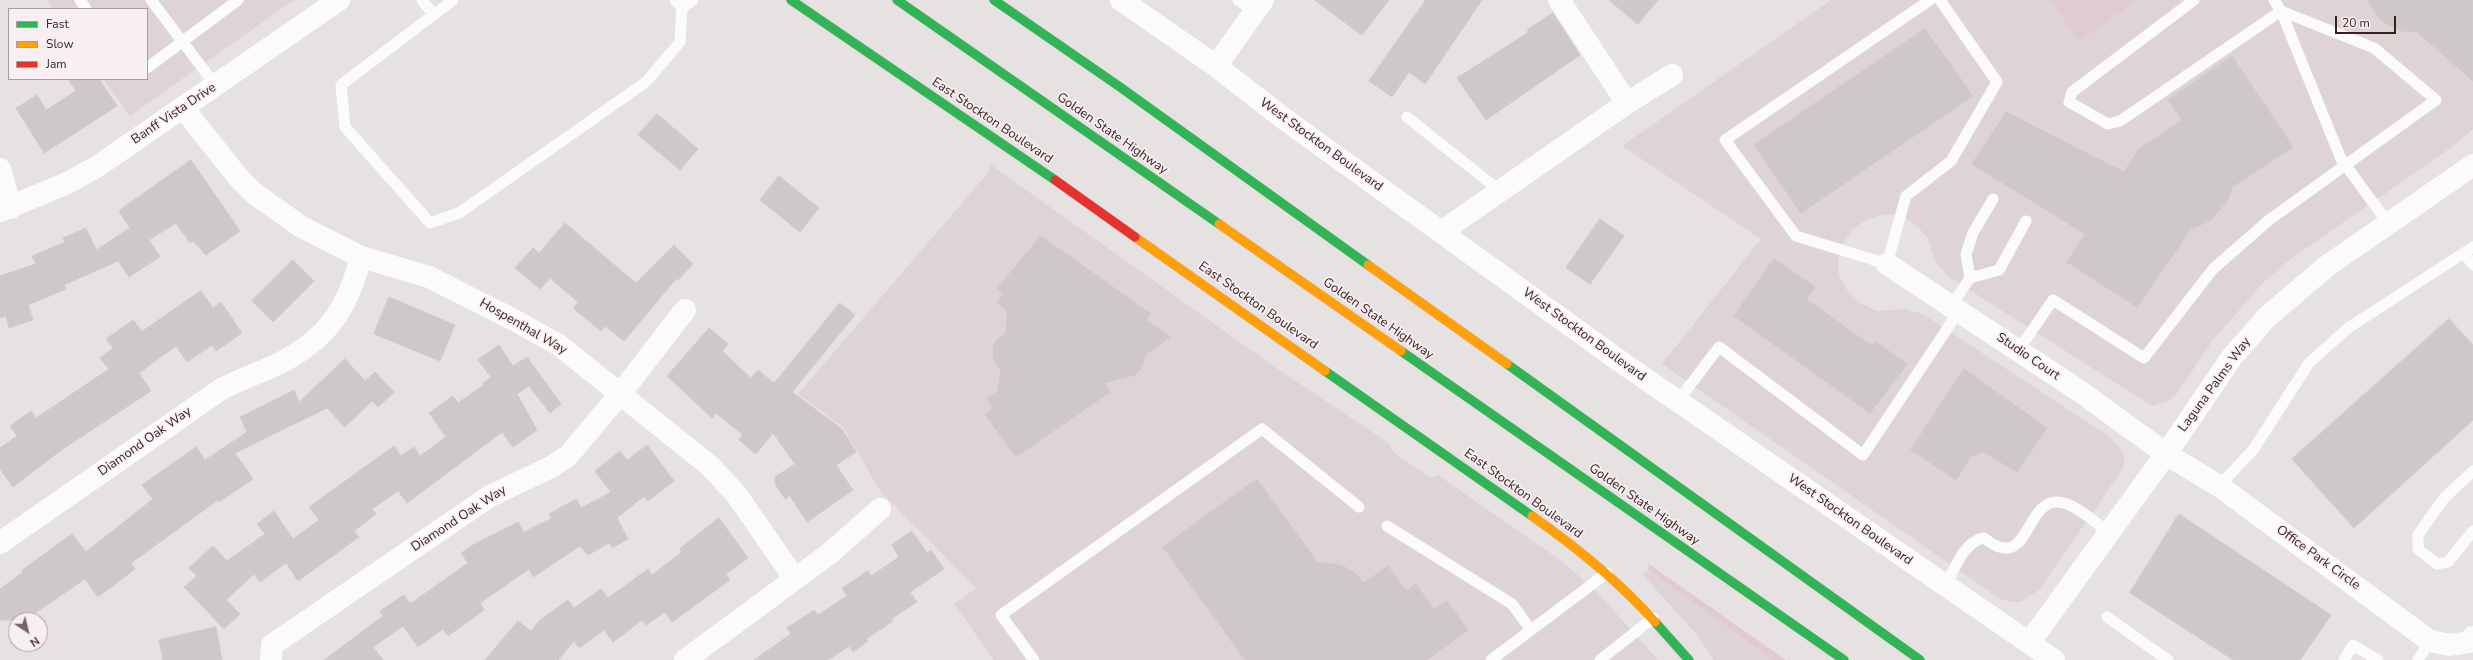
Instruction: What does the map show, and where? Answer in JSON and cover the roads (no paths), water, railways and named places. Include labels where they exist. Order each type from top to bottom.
[{"type":"main road","name":"East Stockton Boulevard","points":[[791,0],[1033,165],[1375,404],[1563,538],[1607,573],[1653,618],[1689,660]]},
{"type":"main road","name":"Golden State Highway","points":[[897,0],[1844,660]]},
{"type":"main road","points":[[994,0],[1120,87],[1920,660]]},
{"type":"street","name":"Banff Vista Drive","points":[[6,210],[95,168],[339,0]]},
{"type":"street","name":"West Stockton Boulevard","points":[[1121,0],[1216,66],[1283,118],[1440,232],[1678,401],[2054,660]]},
{"type":"street","points":[[1559,0],[1627,103]]},
{"type":"street","points":[[1216,66],[1252,4]]},
{"type":"street","points":[[1440,232],[1627,103],[1672,75]]},
{"type":"street","name":"Hospenthal Way","points":[[183,108],[220,156],[255,194],[300,226],[360,257],[429,277],[507,316],[559,345],[710,466],[736,494],[795,579]]},
{"type":"street","name":"Laguna Palms Way","points":[[2029,643],[2166,454],[2232,358],[2267,317],[2316,274],[2473,165]]},
{"type":"street","points":[[0,169],[6,210]]},
{"type":"street","name":"Diamond Oak Way","points":[[0,543],[220,390],[240,379],[282,362],[302,350],[319,337],[346,302],[360,257]]},
{"type":"street","name":"Studio Court","points":[[1887,264],[2081,392],[2166,454]]},
{"type":"street","name":"Diamond Oak Way","points":[[271,660],[272,645],[490,496],[551,467],[568,456],[620,394],[685,310]]},
{"type":"street","name":"Office Park Circle","points":[[2166,454],[2220,486],[2430,641],[2450,644],[2468,642],[2473,637]]},
{"type":"street","points":[[685,660],[829,554],[880,510]]},
{"type":"lane","points":[[151,0],[216,86]]},
{"type":"lane","points":[[422,0],[433,14]]},
{"type":"lane","points":[[453,0],[341,85],[345,127],[430,223],[459,213],[646,82],[680,42],[679,4],[693,0]]},
{"type":"lane","points":[[1930,0],[1725,140],[1796,236],[1887,264],[1906,196],[1951,161],[1997,82],[1940,0]]},
{"type":"lane","points":[[2194,0],[2072,92],[2070,102],[2108,124],[2120,121],[2281,11]]},
{"type":"lane","points":[[2274,0],[2281,11],[2341,159],[2388,223]]},
{"type":"lane","points":[[148,67],[233,1]]},
{"type":"lane","points":[[2018,351],[2053,300],[2144,358],[2213,269],[2269,220],[2436,100],[2374,48],[2281,11]]},
{"type":"lane","points":[[1407,117],[1500,191]]},
{"type":"lane","points":[[1678,401],[1719,347],[1863,455],[1955,309],[1970,278],[1966,254],[1973,233],[1993,199]]},
{"type":"lane","points":[[1970,278],[1999,270],[2026,221]]},
{"type":"lane","points":[[2220,486],[2253,450],[2309,363],[2348,328],[2468,250],[2473,265]]},
{"type":"lane","points":[[1034,660],[1001,615],[1262,429],[1359,507]]},
{"type":"lane","points":[[2473,471],[2444,498],[2418,535],[2418,549],[2437,564],[2448,562],[2473,531]]},
{"type":"lane","points":[[1945,586],[1969,545],[1977,539],[1984,538],[1995,547],[2004,550],[2012,547],[2019,541],[2037,515],[2047,506],[2057,502],[2067,504],[2109,532]]},
{"type":"lane","points":[[1387,526],[1512,604],[1531,630]]},
{"type":"lane","points":[[1491,660],[1607,573]]},
{"type":"lane","points":[[2107,617],[2168,660]]},
{"type":"lane","points":[[1600,660],[1653,618]]},
{"type":"lane","points":[[2418,660],[2430,641]]},
{"type":"lane","points":[[2344,660],[2353,645],[2378,660]]}]
